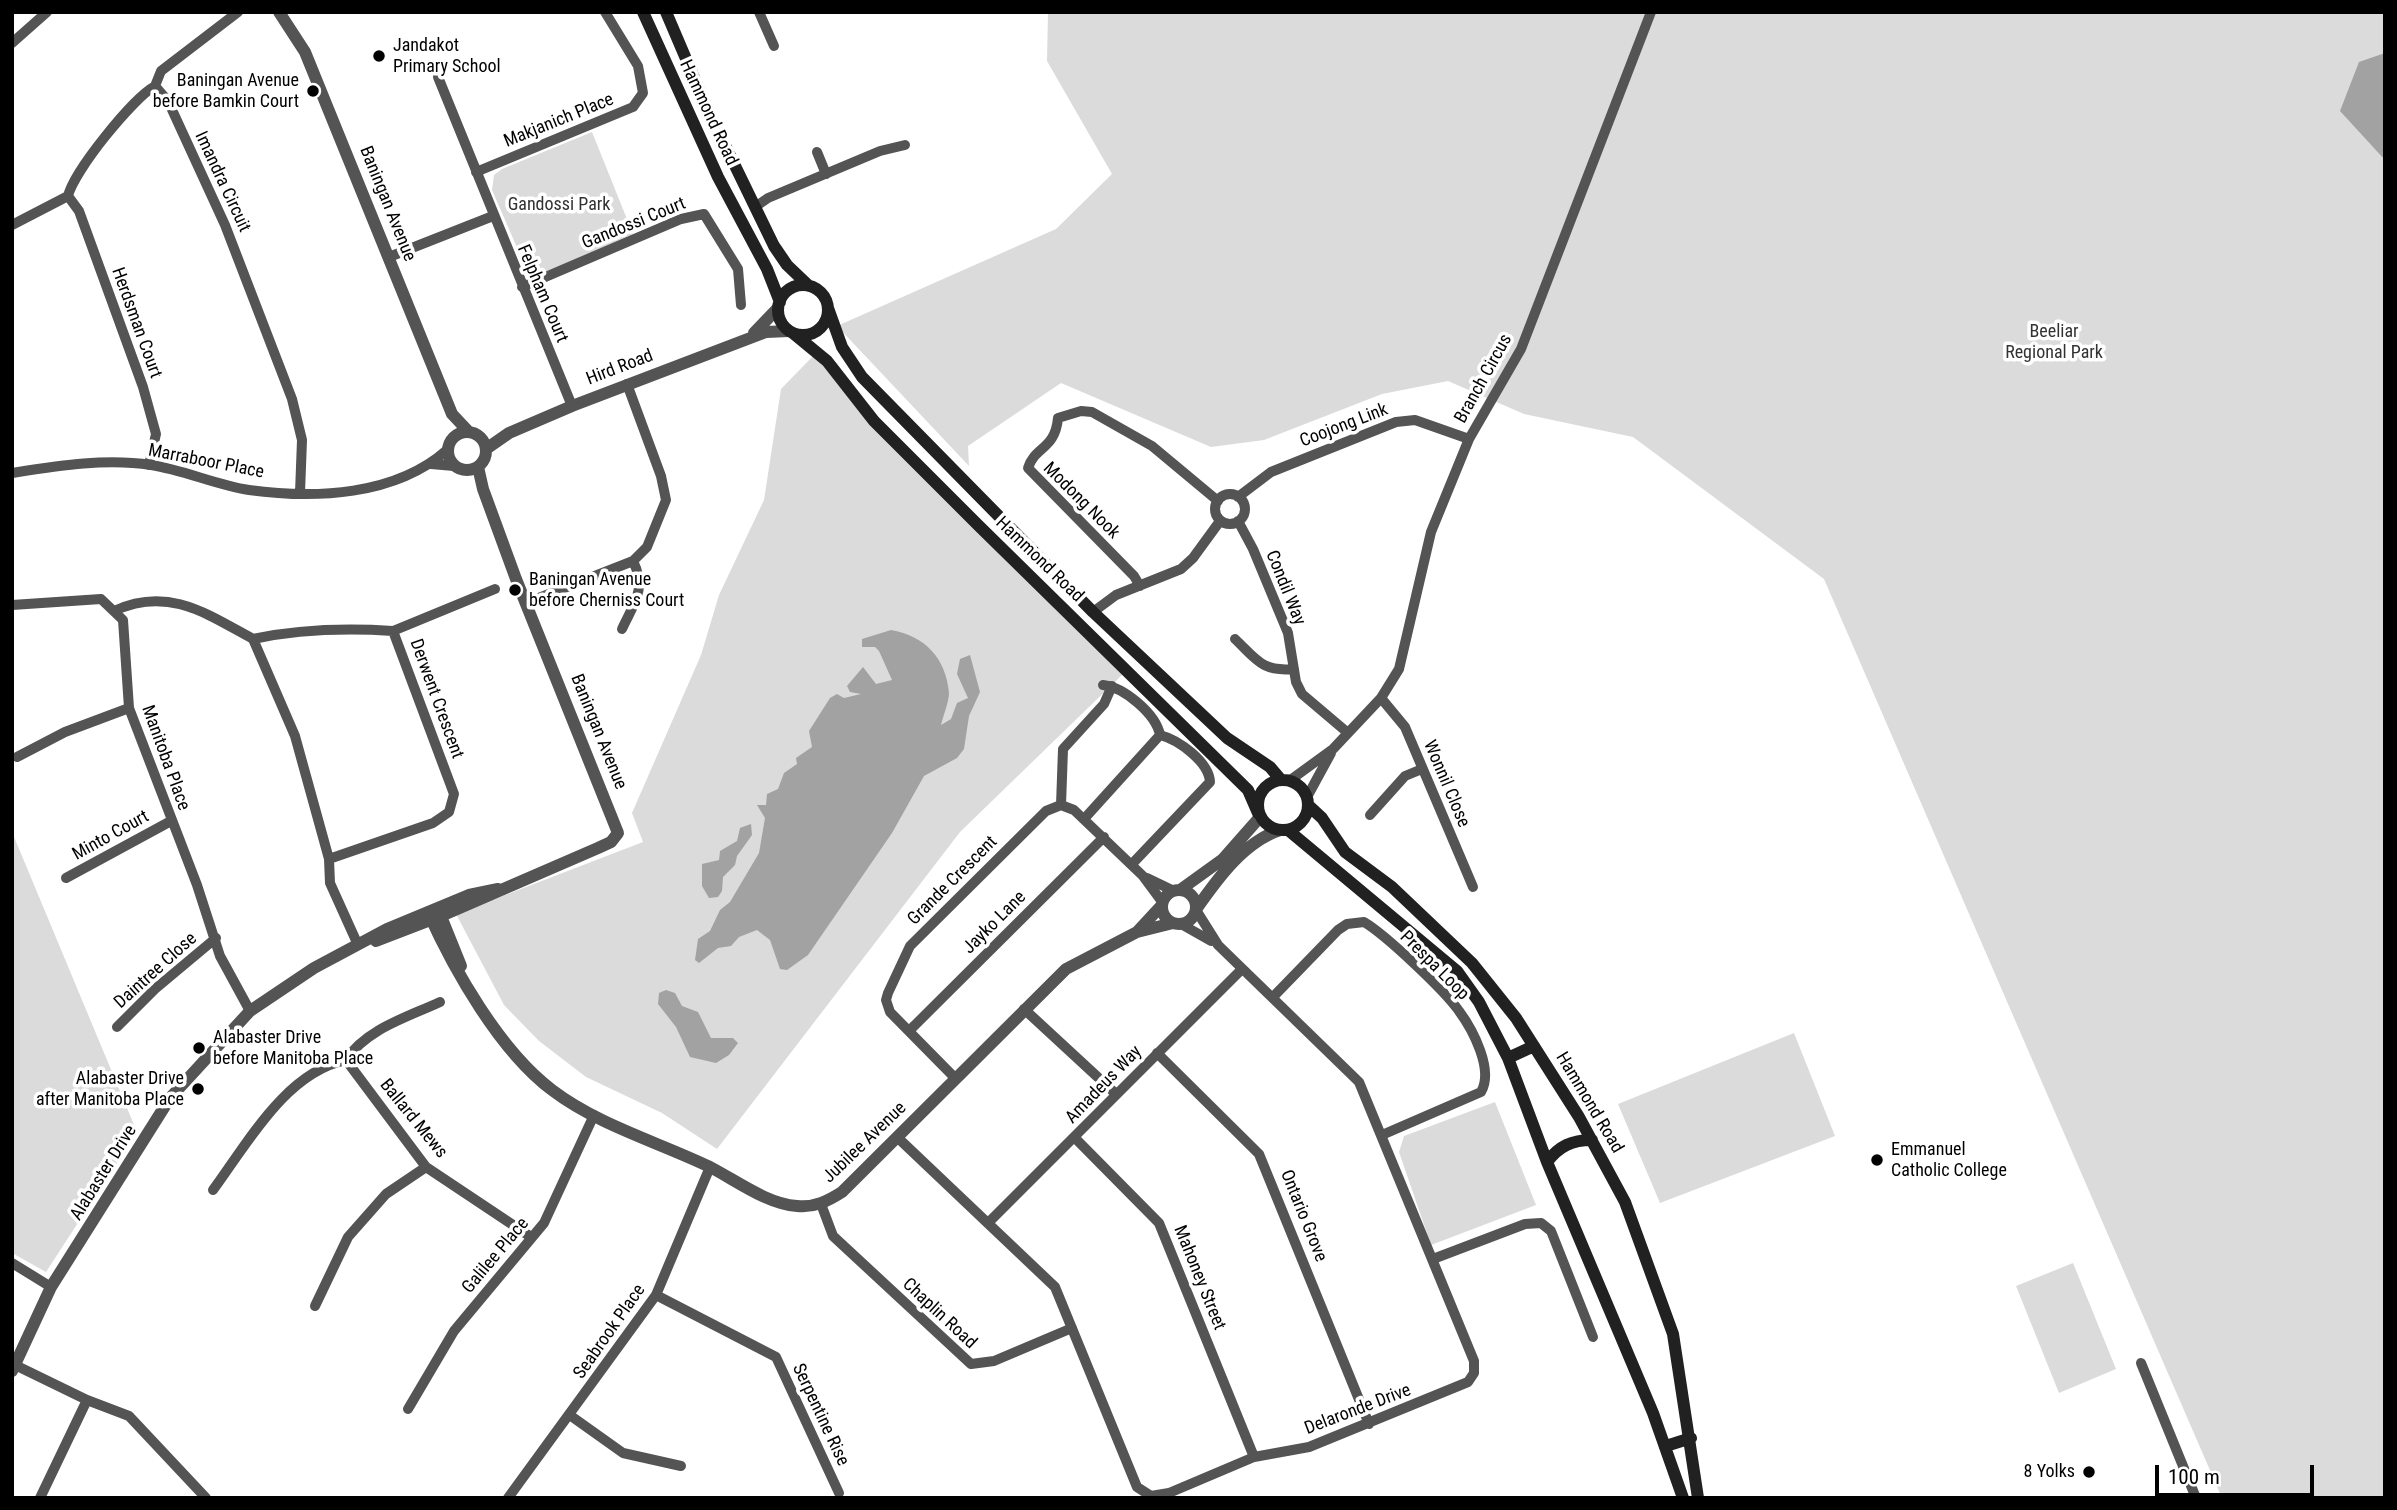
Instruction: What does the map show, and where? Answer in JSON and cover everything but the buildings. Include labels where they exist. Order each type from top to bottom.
[{"type":"main road","name":"Hammond Road","points":[[643,12],[718,177],[766,269],[779,305]]},
{"type":"main road","name":"Hammond Road","points":[[666,12],[755,207],[781,255],[809,286]]},
{"type":"main road","points":[[809,286],[822,294],[828,308],[824,324],[818,330],[802,335],[791,332],[781,321],[779,305],[788,291],[809,286]]},
{"type":"main road","name":"Hammond Road","points":[[828,308],[842,348],[862,377],[1093,612],[1227,738],[1285,780]]},
{"type":"main road","name":"Hammond Road","points":[[791,332],[827,361],[874,421],[978,526],[1239,780],[1248,790],[1259,815]]},
{"type":"main road","points":[[1284,830],[1303,821],[1307,801],[1300,786],[1285,780],[1265,787],[1259,795],[1259,815],[1265,823],[1284,830],[1457,971],[1484,1010],[1508,1058],[1547,1162],[1666,1446],[1683,1498]]},
{"type":"main road","name":"Hammond Road","points":[[1307,801],[1345,852],[1392,887],[1472,963],[1516,1018],[1592,1140],[1625,1202],[1673,1334],[1691,1438],[1698,1498]]},
{"type":"main road","points":[[1508,1058],[1534,1046]]},
{"type":"main road","points":[[1547,1162],[1555,1151],[1575,1140],[1592,1140]]},
{"type":"main road","points":[[1666,1446],[1691,1438]]},
{"type":"street","points":[[12,43],[47,12]]},
{"type":"street","points":[[12,225],[68,196],[70,185],[143,93],[155,86],[161,71],[238,12]]},
{"type":"street","name":"Baningan Avenue","points":[[279,12],[305,52],[390,257],[452,414],[450,444],[483,489],[618,833]]},
{"type":"street","name":"Makjanich Place","points":[[476,172],[633,107],[643,93],[638,66],[605,12]]},
{"type":"street","points":[[759,12],[774,46]]},
{"type":"street","name":"Branch Circus","points":[[1285,780],[1333,749],[1381,698],[1399,669],[1432,532],[1469,439],[1521,349],[1651,12]]},
{"type":"street","name":"Felpham Court","points":[[438,77],[572,406]]},
{"type":"street","name":"Imandra Circuit","points":[[155,86],[168,101],[225,225],[292,399],[302,440],[300,493]]},
{"type":"street","points":[[755,207],[768,198],[880,151],[905,145]]},
{"type":"street","points":[[817,152],[826,174]]},
{"type":"street","name":"Herdsman Court","points":[[68,196],[79,211],[143,387],[156,434],[149,465]]},
{"type":"street","name":"Gandossi Court","points":[[522,287],[681,219],[704,214],[738,268],[741,305]]},
{"type":"street","points":[[390,257],[493,216]]},
{"type":"street","name":"Hird Road","points":[[746,340],[779,305]]},
{"type":"street","name":"Hird Road","points":[[486,449],[509,433],[627,384],[775,330],[791,332]]},
{"type":"street","points":[[526,603],[633,561],[647,547],[666,500],[661,476],[627,384]]},
{"type":"street","name":"Modong Nook","points":[[1140,586],[1134,576],[1028,468],[1030,461],[1052,441],[1058,418],[1081,411],[1092,412],[1152,446],[1218,500]]},
{"type":"street","name":"Baningan Avenue","points":[[452,414],[486,449]]},
{"type":"street","name":"Coojong Link","points":[[1238,497],[1271,472],[1396,422],[1415,420],[1469,439]]},
{"type":"street","name":"Hird Road","points":[[450,444],[474,434],[509,433]]},
{"type":"street","name":"Marraboor Place","points":[[12,473],[70,464],[149,465],[249,490],[343,493],[402,477],[431,464],[450,444]]},
{"type":"street","points":[[466,468],[486,456],[486,449]]},
{"type":"street","name":"Marraboor Place","points":[[431,464],[466,468]]},
{"type":"street","points":[[1225,495],[1238,497],[1244,509],[1238,521],[1229,524],[1220,521],[1215,509],[1218,500],[1225,495]]},
{"type":"street","points":[[1093,612],[1116,595],[1181,569],[1193,558],[1220,521]]},
{"type":"street","name":"Condil Way","points":[[1238,521],[1253,549],[1287,634],[1302,694],[1348,733]]},
{"type":"street","points":[[622,629],[640,589],[640,576],[633,561]]},
{"type":"street","points":[[393,631],[495,589]]},
{"type":"street","points":[[12,605],[101,599],[114,611],[137,600],[193,606],[253,639],[295,736],[329,859],[330,883],[358,945]]},
{"type":"street","name":"Manitoba Place","points":[[114,611],[123,620],[129,708],[216,938],[220,956],[250,1011]]},
{"type":"street","name":"Derwent Crescent","points":[[253,639],[284,632],[352,628],[393,631],[454,794],[449,812],[432,823],[329,859]]},
{"type":"street","points":[[1235,639],[1265,668],[1276,671],[1294,669]]},
{"type":"street","points":[[1132,864],[1210,782],[1208,771],[1182,744],[1160,735],[1149,715],[1118,687],[1108,686],[1104,704],[1063,749],[1061,805],[1070,808],[1084,819],[1132,864],[1163,904],[1164,916],[1177,924],[1192,919],[1215,882],[1245,851],[1267,835],[1284,830]]},
{"type":"street","name":"Wonnil Close","points":[[1381,698],[1405,727],[1473,887]]},
{"type":"street","points":[[18,757],[65,732],[129,708]]},
{"type":"street","points":[[1084,819],[1160,735]]},
{"type":"street","name":"Branch Circus","points":[[1307,801],[1333,749]]},
{"type":"street","points":[[1370,816],[1405,776],[1422,769]]},
{"type":"street","name":"Grande Crescent","points":[[956,1079],[890,1012],[886,1000],[910,946],[1038,818],[1050,808],[1061,805]]},
{"type":"street","points":[[1163,904],[1177,890],[1223,859],[1259,815]]},
{"type":"street","name":"Minto Court","points":[[66,878],[171,821]]},
{"type":"street","name":"Alabaster Drive","points":[[13,1368],[51,1287],[170,1098],[250,1011],[314,968],[358,945],[391,937],[435,914],[611,842],[618,833]]},
{"type":"street","name":"Jayko Lane","points":[[909,1031],[1104,837]]},
{"type":"street","points":[[1143,876],[1193,897],[1196,909]]},
{"type":"street","name":"Jubilee Avenue","points":[[1137,932],[1163,904]]},
{"type":"street","name":"Delaronde Drive","points":[[897,1137],[1055,1287],[1137,1487],[1151,1496],[1170,1493],[1254,1457],[1309,1447],[1462,1385],[1474,1373],[1474,1361],[1356,1077],[1218,945],[1196,909]]},
{"type":"street","name":"Jubilee Avenue","points":[[435,914],[453,967],[519,1057],[551,1090],[594,1115],[710,1167],[783,1204],[797,1206],[821,1204],[842,1192],[1066,970],[1137,932],[1177,924]]},
{"type":"street","name":"Prespa Loop","points":[[1273,997],[1338,930],[1356,921],[1370,925],[1460,1012],[1485,1069],[1486,1080],[1481,1092],[1382,1135]]},
{"type":"street","name":"Delaronde Drive","points":[[1177,924],[1218,945]]},
{"type":"street","name":"Daintree Close","points":[[117,1027],[155,989],[216,938]]},
{"type":"street","name":"Amadeus Way","points":[[988,1223],[1242,969]]},
{"type":"street","points":[[213,1190],[289,1093],[326,1064],[346,1060],[356,1045],[372,1034],[440,1002]]},
{"type":"street","points":[[1024,1009],[1116,1094]]},
{"type":"street","name":"Ontario Grove","points":[[1157,1053],[1259,1154],[1370,1424]]},
{"type":"street","name":"Ballard Mews","points":[[346,1060],[426,1167],[531,1237]]},
{"type":"street","name":"Galilee Place","points":[[408,1409],[454,1331],[544,1223],[594,1115]]},
{"type":"street","name":"Mahoney Street","points":[[1074,1137],[1159,1223],[1254,1457]]},
{"type":"street","points":[[315,1306],[348,1237],[386,1194],[426,1167]]},
{"type":"street","name":"Seabrook Place","points":[[508,1498],[571,1416],[656,1295],[710,1167]]},
{"type":"street","name":"Chaplin Road","points":[[821,1204],[833,1236],[971,1364],[994,1361],[1072,1328]]},
{"type":"street","points":[[1433,1259],[1525,1224],[1541,1223],[1551,1231],[1593,1337]]},
{"type":"street","points":[[12,1263],[51,1287]]},
{"type":"street","name":"Serpentine Rise","points":[[656,1295],[776,1357],[839,1493]]},
{"type":"street","points":[[2141,1363],[2196,1498]]},
{"type":"street","points":[[13,1368],[129,1416],[206,1498]]},
{"type":"street","points":[[40,1498],[87,1400]]},
{"type":"street","points":[[571,1416],[622,1453],[681,1466]]},
{"type":"green space","name":"Beeliar Regional Park","points":[[1048,12],[2385,12],[2385,1498],[2222,1498],[1824,579],[1633,437],[1524,414],[1448,381],[1382,394],[1264,440],[1211,447],[1061,383],[968,446],[969,466],[837,326],[1056,229],[1112,174],[1047,61]]},
{"type":"green space","name":"Gandossi Park","points":[[592,132],[633,234],[551,270],[541,272],[525,266],[492,190],[494,175],[502,169]]},
{"type":"green space","points":[[816,353],[1123,674],[960,832],[717,1149],[662,1113],[586,1077],[539,1041],[504,1005],[456,914],[643,842],[632,813],[701,655],[719,595],[764,500],[781,389]]},
{"type":"green space","points":[[12,832],[137,1132],[46,1272],[12,1253]]},
{"type":"green space","points":[[1794,1033],[1835,1136],[1660,1203],[1618,1104]]},
{"type":"green space","points":[[1495,1102],[1536,1205],[1431,1245],[1399,1152],[1404,1136]]},
{"type":"green space","points":[[2073,1263],[2116,1369],[2059,1393],[2016,1286]]},
{"type":"shaded area","points":[[2385,53],[2385,160],[2340,111],[2359,62]]},
{"type":"shaded area","points":[[891,630],[924,643],[938,659],[949,693],[941,725],[951,719],[957,703],[968,698],[957,674],[960,659],[970,655],[980,692],[969,716],[964,749],[957,758],[924,776],[892,833],[808,955],[787,970],[780,969],[770,940],[757,930],[739,937],[731,946],[718,948],[699,963],[695,960],[698,939],[710,931],[720,910],[730,902],[759,853],[765,818],[757,805],[766,805],[767,794],[778,789],[784,773],[797,764],[796,758],[812,747],[809,731],[830,698],[837,694],[844,698],[861,694],[850,692],[847,686],[863,667],[876,684],[892,680],[879,651],[875,647],[862,647],[862,639]]},
{"type":"shaded area","points":[[751,824],[752,835],[737,856],[735,865],[723,877],[722,891],[718,897],[709,898],[702,886],[702,864],[719,860],[720,851],[737,841],[740,828]]},
{"type":"shaded area","points":[[666,990],[675,993],[682,1006],[698,1012],[711,1038],[733,1038],[738,1043],[729,1055],[716,1063],[690,1057],[676,1027],[658,1004],[659,993]]},
{"type":"place","name":"Jandakot Primary School","points":[[379,56]]},
{"type":"place","name":"Baningan Avenue before Bamkin Court","points":[[313,91]]},
{"type":"place","name":"Baningan Avenue before Cherniss Court","points":[[515,590]]},
{"type":"place","name":"Alabaster Drive before Manitoba Place","points":[[199,1048]]},
{"type":"place","name":"Alabaster Drive after Manitoba Place","points":[[198,1089]]},
{"type":"place","name":"Emmanuel Catholic College","points":[[1877,1160]]},
{"type":"place","name":"8 Yolks","points":[[2089,1472]]}]
